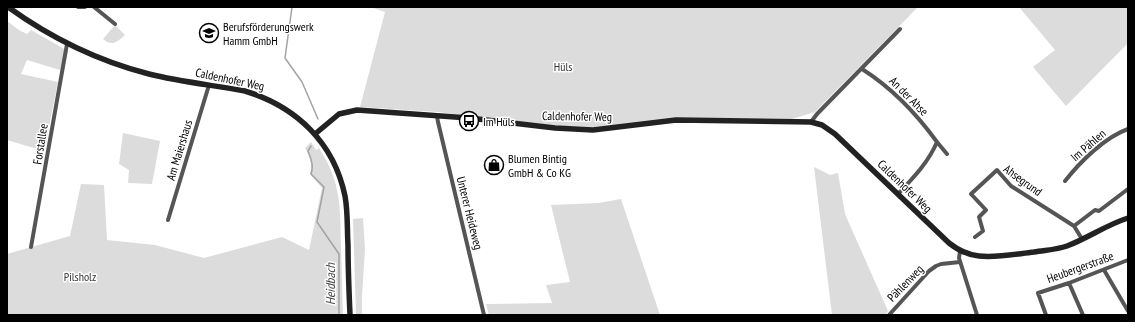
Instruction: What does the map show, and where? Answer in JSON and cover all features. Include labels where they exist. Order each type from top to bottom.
[{"type":"main road","name":"Caldenhofer Weg","points":[[8,8],[67,44],[129,68],[150,74],[246,91],[268,99],[293,114],[315,134],[339,114],[351,111],[469,118],[555,128],[593,130],[676,120],[812,122],[828,128],[949,243],[960,251],[980,256],[1010,255],[1060,248],[1128,218]]},
{"type":"main road","points":[[315,134],[332,159],[345,197],[347,215],[350,315]]},
{"type":"street","points":[[78,7],[85,7]]},
{"type":"street","points":[[94,7],[115,24]]},
{"type":"street","points":[[812,122],[817,114],[900,29]]},
{"type":"street","name":"Forstallee","points":[[31,247],[67,44]]},
{"type":"street","name":"An der Ahse","points":[[862,69],[880,81],[901,100],[927,128],[947,154]]},
{"type":"street","name":"Am Maiershaus","points":[[168,220],[209,85]]},
{"type":"street","name":"Unterer Heideweg","points":[[438,116],[438,122],[484,315]]},
{"type":"street","name":"Im Pählen","points":[[1065,181],[1092,153],[1116,134],[1128,129]]},
{"type":"street","points":[[898,194],[929,158],[937,142]]},
{"type":"street","name":"Ahsegrund","points":[[975,237],[983,231],[979,217],[986,210],[971,194],[997,170],[1011,186],[1074,226],[1082,239]]},
{"type":"street","points":[[1074,226],[1095,210],[1099,211],[1128,189]]},
{"type":"street","points":[[960,251],[960,262],[977,315]]},
{"type":"street","name":"Heubergerstraße","points":[[1046,315],[1038,293],[1069,283],[1128,260]]},
{"type":"street","name":"Pählenweg","points":[[889,315],[936,266],[960,262]]},
{"type":"street","points":[[1104,270],[1128,311]]},
{"type":"street","points":[[1069,283],[1084,315]]},
{"type":"green space","name":"Hüls","points":[[370,7],[918,7],[815,112],[792,119],[693,118],[594,127],[556,126],[437,112],[360,107],[385,12]]},
{"type":"green space","points":[[1019,7],[1128,7],[1128,43],[1066,106],[1033,67],[1055,50]]},
{"type":"green space","points":[[7,21],[27,34],[31,30],[68,51],[66,60],[60,70],[27,60],[21,74],[58,82],[44,151],[7,140]]},
{"type":"green space","points":[[115,25],[125,35],[114,43],[109,43],[103,39]]},
{"type":"green space","points":[[123,133],[160,141],[152,184],[128,183],[129,170],[119,164]]},
{"type":"green space","name":"Pilsholz","points":[[311,142],[316,150],[319,148],[327,161],[336,184],[340,208],[343,315],[7,315],[7,254],[70,236],[81,184],[104,185],[107,240],[155,245],[204,258],[282,237],[309,250],[322,188],[310,174],[310,161],[305,148]]},
{"type":"green space","points":[[814,167],[830,175],[838,173],[845,214],[888,311],[885,315],[832,315]]},
{"type":"green space","points":[[621,199],[660,315],[489,315],[486,304],[552,303],[546,285],[570,282],[551,205],[599,203]]},
{"type":"green space","points":[[363,218],[365,249],[362,315],[356,315],[353,219]]},
{"type":"waterway","name":"Heidbach","points":[[292,7],[285,58],[302,82],[318,119]]},
{"type":"waterway","name":"Heidbach","points":[[311,146],[308,151],[312,165],[311,174],[324,187],[317,222],[339,254],[339,315]]},
{"type":"place","name":"Berufsförderungswerk Hamm GmbH","points":[[209,33]]},
{"type":"place","name":"Im Hüls","points":[[469,121]]},
{"type":"place","name":"Blumen Bintig GmbH & Co KG","points":[[494,165]]}]
